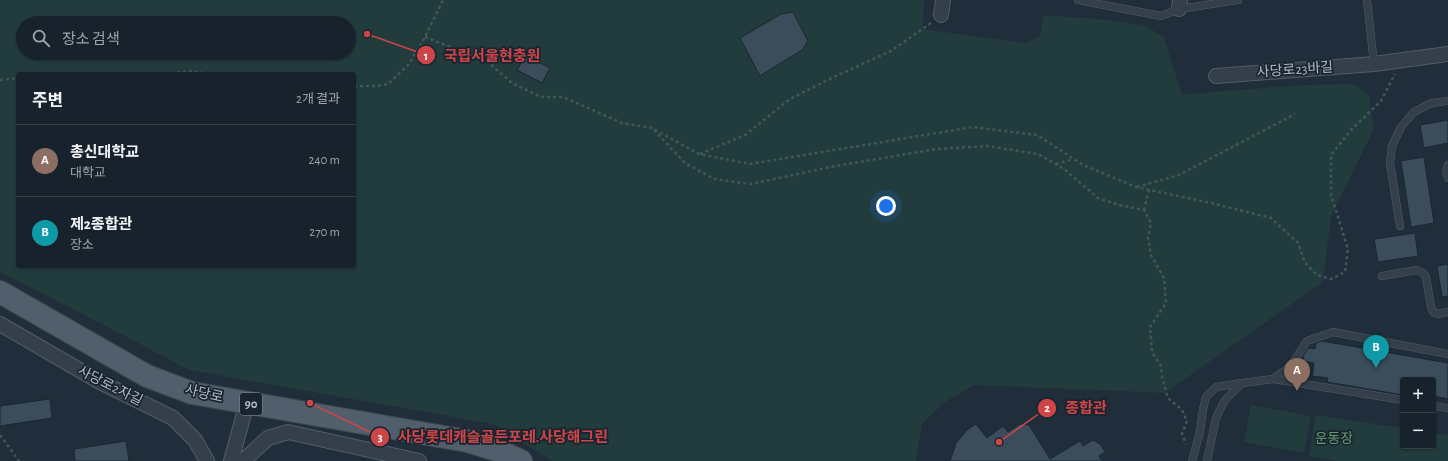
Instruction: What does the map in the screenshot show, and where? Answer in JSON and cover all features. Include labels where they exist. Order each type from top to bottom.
[{"type":"main road","name":"사당로","points":[[0,292],[147,376],[192,393],[467,441],[500,451],[521,461]]},
{"type":"street","points":[[941,15],[943,0]]},
{"type":"street","name":"사당로23바길","points":[[1216,76],[1374,64],[1448,54]]},
{"type":"street","name":"사당로2자길","points":[[0,324],[100,382],[173,418],[195,440],[207,461]]},
{"type":"street","points":[[231,461],[247,403]]},
{"type":"street","points":[[243,461],[268,438],[288,432],[415,461]]},
{"type":"lane","points":[[1078,0],[1161,16],[1180,5],[1238,0]]},
{"type":"lane","points":[[1367,0],[1374,64]]},
{"type":"lane","points":[[1400,226],[1390,163],[1392,146],[1401,127],[1414,112],[1431,103],[1448,101]]},
{"type":"lane","points":[[1448,165],[1446,171],[1448,178]]},
{"type":"lane","points":[[1382,276],[1417,270],[1423,273],[1426,277],[1433,312],[1438,314],[1448,312]]},
{"type":"lane","points":[[1273,379],[1291,366],[1307,341],[1333,332],[1448,354]]},
{"type":"lane","points":[[1192,461],[1200,432],[1206,397],[1216,387],[1273,379],[1400,400]]},
{"type":"lane","points":[[1207,461],[1216,418],[1225,400],[1242,383]]},
{"type":"lane","points":[[1436,406],[1448,408]]},
{"type":"path","points":[[356,86],[376,86],[388,84],[409,64],[425,37],[443,0]]},
{"type":"path","points":[[699,154],[745,135],[790,99],[891,51],[928,27],[941,15]]},
{"type":"path","points":[[425,37],[488,62],[512,83],[541,97],[563,97],[622,123],[652,128],[699,154],[750,164],[973,127],[1037,135],[1083,165],[1136,187],[1271,218],[1298,243],[1305,263],[1317,275],[1331,279],[1345,272],[1348,249],[1331,195],[1331,155],[1351,130],[1381,101],[1402,60]]},
{"type":"path","points":[[182,72],[197,72]]},
{"type":"path","points":[[0,80],[16,78]]},
{"type":"path","points":[[1136,187],[1179,175],[1295,114]]},
{"type":"path","points":[[652,128],[686,163],[714,180],[752,184],[830,167],[937,149],[987,146],[1038,154],[1064,169],[1098,198],[1118,205],[1144,210]]},
{"type":"path","points":[[1056,164],[1073,159]]},
{"type":"path","points":[[1149,190],[1144,210],[1151,223],[1148,238],[1151,255],[1164,278],[1166,303],[1150,327],[1152,352],[1161,366],[1162,377],[1168,398],[1182,410],[1187,421],[1182,434],[1187,446]]},
{"type":"path","points":[[0,435],[19,461]]},
{"type":"green space","points":[[0,0],[924,0],[923,29],[1026,43],[1040,35],[1044,15],[1098,19],[1144,25],[1164,37],[1182,95],[1306,85],[1353,84],[1369,95],[1374,129],[1331,217],[1323,282],[1165,393],[975,385],[945,402],[922,424],[916,461],[552,461],[493,424],[189,370],[0,272]]},
{"type":"green space","points":[[1251,405],[1311,416],[1304,453],[1244,442]]},
{"type":"green space","name":"운동장","points":[[1316,415],[1400,428],[1400,449],[1436,449],[1436,433],[1448,435],[1448,461],[1338,461],[1309,456]]},
{"type":"building","points":[[793,12],[808,41],[802,50],[760,76],[740,38],[781,14]]},
{"type":"building","points":[[526,55],[550,68],[542,83],[517,70]]},
{"type":"building","points":[[1448,120],[1448,143],[1424,148],[1420,125]]},
{"type":"building","points":[[1424,157],[1434,223],[1411,227],[1401,161]]},
{"type":"building","points":[[1415,233],[1418,256],[1378,262],[1374,239]]},
{"type":"building","points":[[1448,264],[1448,296],[1442,297],[1437,266]]},
{"type":"building","points":[[1322,341],[1448,363],[1448,399],[1436,397],[1436,377],[1400,377],[1400,394],[1327,382],[1328,378],[1312,376],[1314,363],[1303,361],[1303,356],[1308,348],[1315,349],[1316,343]]},
{"type":"building","points":[[50,399],[52,418],[0,426],[0,406]]},
{"type":"building","points":[[976,424],[987,438],[1003,426],[1008,432],[1020,424],[1029,425],[1050,459],[1080,441],[1083,446],[1093,440],[1100,444],[1105,452],[1099,456],[1102,461],[950,461],[956,443],[967,430]]},
{"type":"building","points":[[126,441],[129,461],[75,461],[74,449]]},
{"type":"place","name":"국립서울현충원","points":[[367,34]]},
{"type":"place","name":"제2종합관","points":[[1376,368]]},
{"type":"place","name":"총신대학교","points":[[1297,391]]},
{"type":"place","name":"사당롯데캐슬골든포레.사당해그린","points":[[310,403]]},
{"type":"place","name":"종합관","points":[[999,442]]}]
